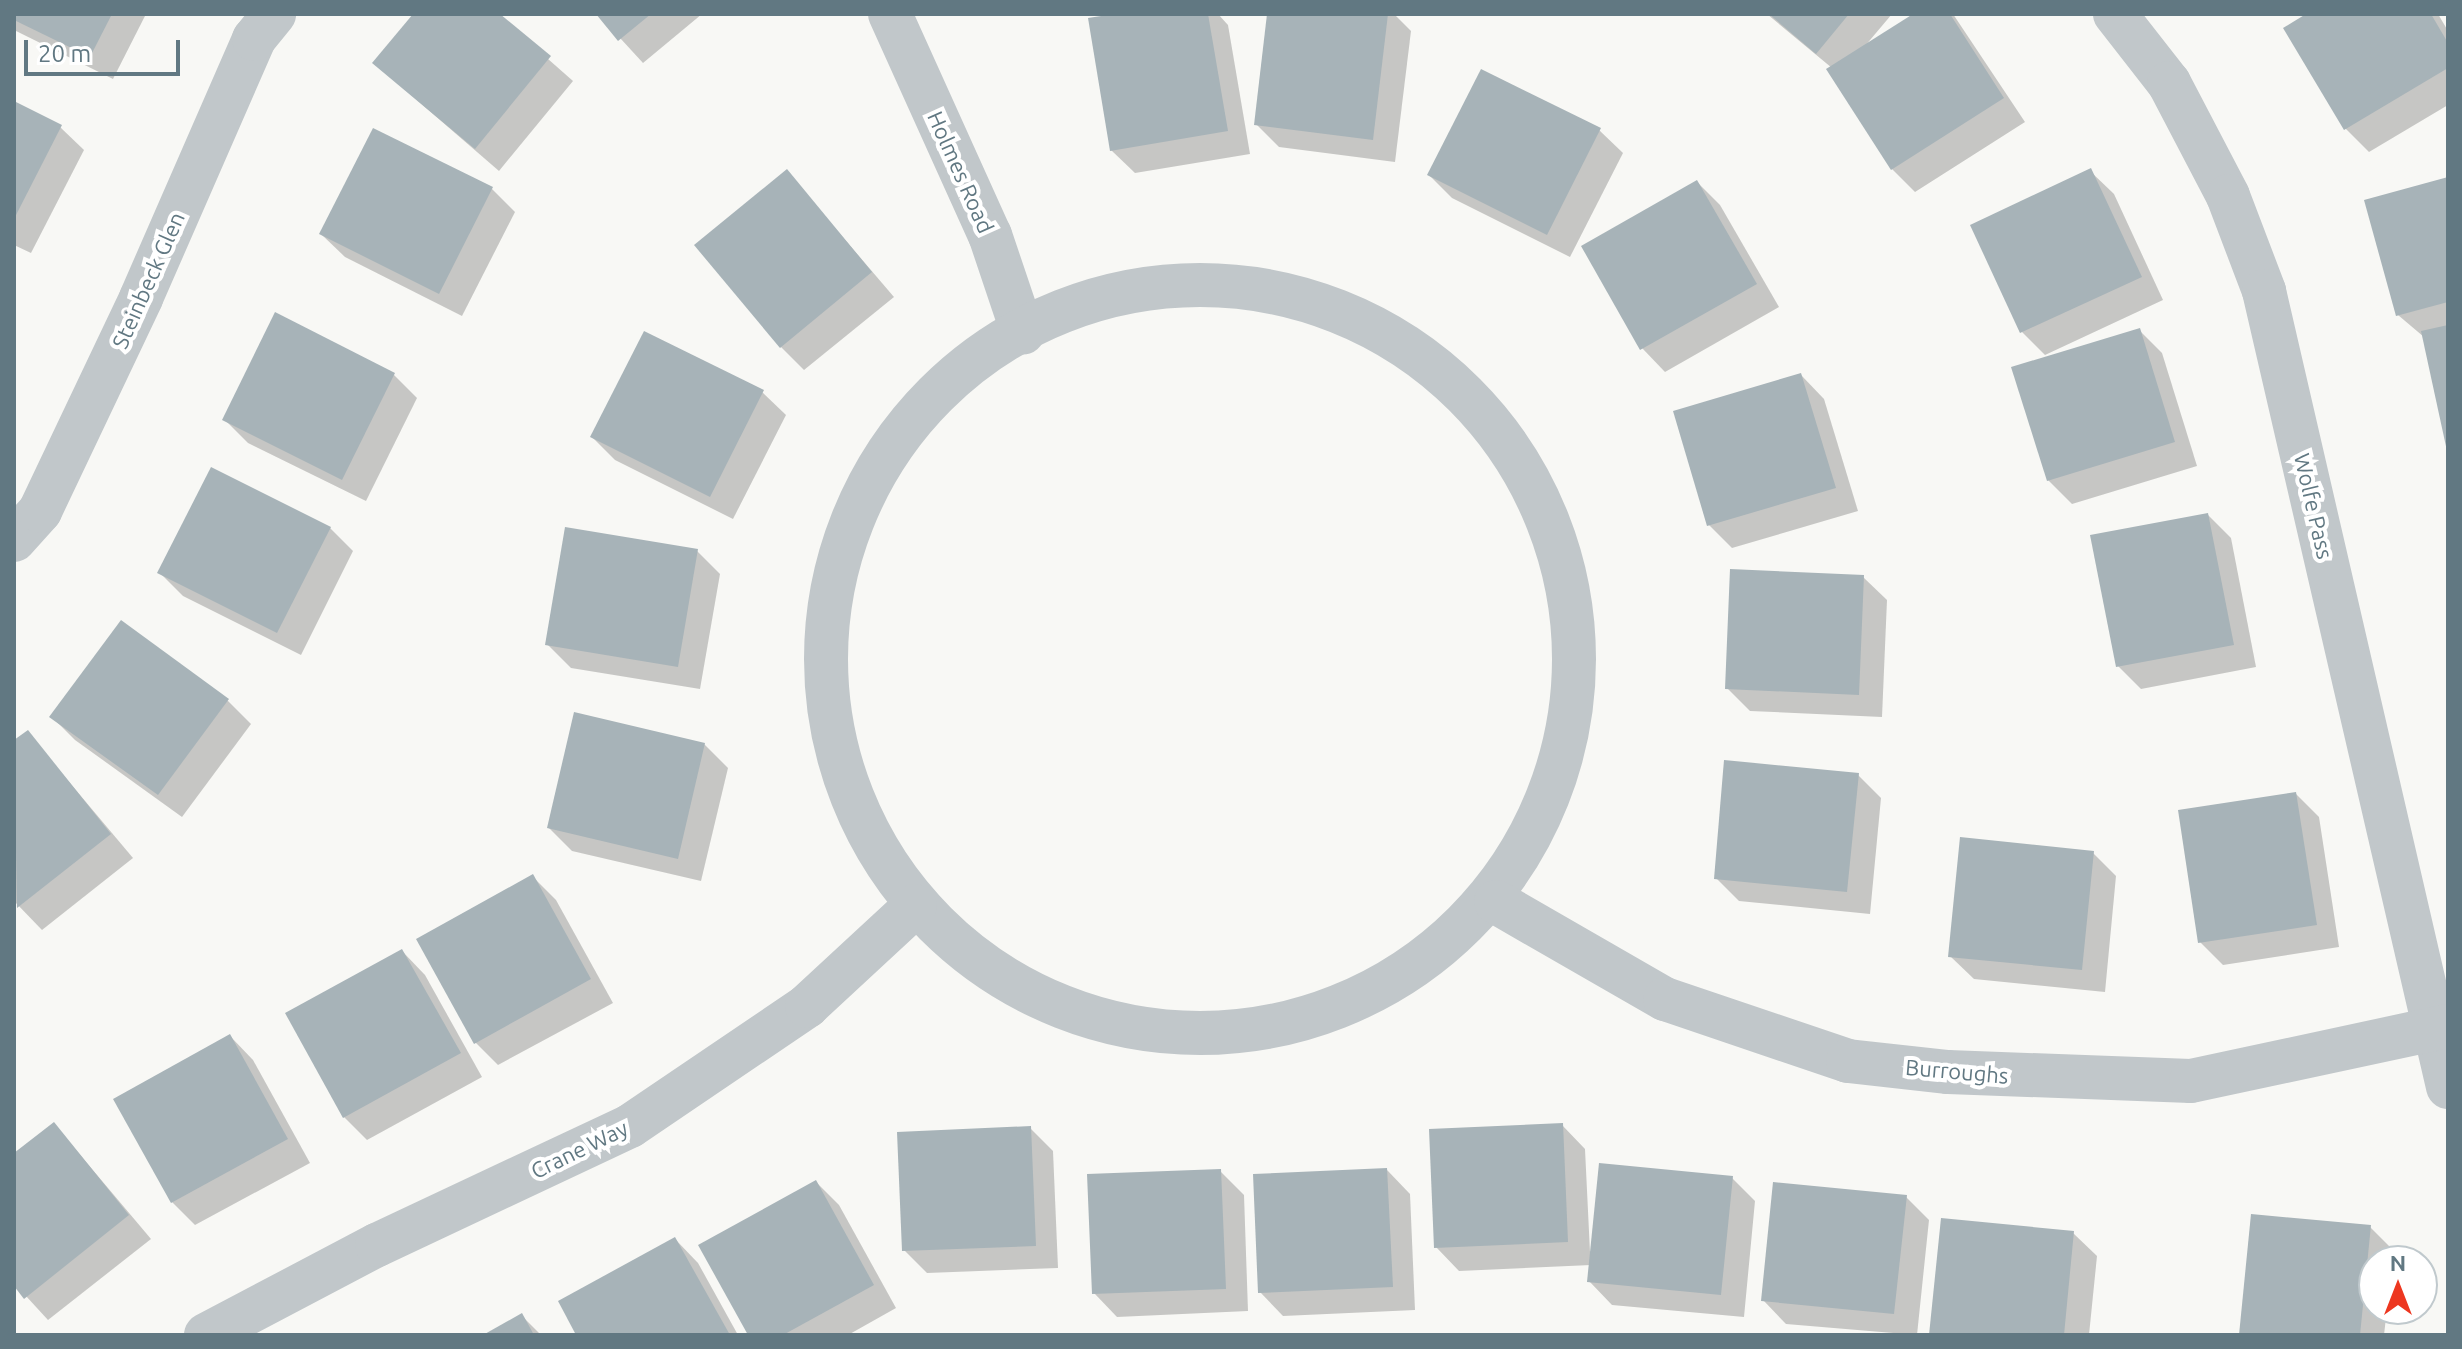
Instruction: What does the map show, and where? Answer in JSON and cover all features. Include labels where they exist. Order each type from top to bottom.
[{"type":"street","name":"Steinbeck Glen","points":[[14,540],[40,511],[141,298],[254,39],[274,14]]},
{"type":"street","name":"Holmes Road","points":[[890,14],[990,235],[1023,333]]},
{"type":"street","name":"Wolfe Pass","points":[[2121,16],[2169,83],[2228,196],[2264,291],[2442,1027]]},
{"type":"street","points":[[1183,284],[1271,288],[1337,307],[1449,375],[1497,433],[1539,518],[1568,607],[1570,714],[1555,787],[1533,850],[1496,902],[1459,944],[1416,973],[1343,1003],[1260,1024],[1190,1029],[1087,1010],[1008,981],[950,942],[915,906],[873,852],[846,791],[829,733],[827,620],[855,494],[896,433],[954,376],[1023,333],[1085,305],[1183,284]]},
{"type":"street","name":"Burroughs","points":[[1496,902],[1583,957],[1665,999],[1848,1061],[1948,1072],[2191,1081],[2442,1027]]},
{"type":"street","name":"Crane Way","points":[[206,1335],[377,1245],[630,1126],[807,1006],[915,906]]},
{"type":"street","points":[[2442,1027],[2448,1087]]},
{"type":"building","points":[[14,14],[112,14],[90,57],[14,20]]},
{"type":"building","points":[[413,14],[500,14],[551,56],[475,149],[372,63]]},
{"type":"building","points":[[596,14],[651,14],[618,41]]},
{"type":"building","points":[[1114,14],[1208,14],[1228,131],[1110,151],[1088,18]]},
{"type":"building","points":[[1267,14],[1388,14],[1373,140],[1254,125]]},
{"type":"building","points":[[1769,14],[1849,14],[1816,54]]},
{"type":"building","points":[[1913,14],[1950,14],[2004,98],[1891,170],[1826,69]]},
{"type":"building","points":[[2306,14],[2431,14],[2448,43],[2448,68],[2344,130],[2283,28]]},
{"type":"building","points":[[1481,69],[1601,128],[1547,235],[1427,175]]},
{"type":"building","points":[[14,101],[62,125],[14,219]]},
{"type":"building","points":[[373,128],[493,187],[439,294],[319,234]]},
{"type":"building","points":[[2091,168],[2142,277],[2020,333],[1970,225]]},
{"type":"building","points":[[787,169],[872,272],[780,348],[694,245]]},
{"type":"building","points":[[2448,177],[2448,302],[2396,316],[2364,200]]},
{"type":"building","points":[[1697,180],[1757,284],[1640,350],[1581,246]]},
{"type":"building","points":[[275,312],[395,373],[342,480],[222,420]]},
{"type":"building","points":[[2448,325],[2448,451],[2447,451],[2421,331]]},
{"type":"building","points":[[2140,328],[2175,442],[2047,481],[2011,367]]},
{"type":"building","points":[[644,331],[764,390],[710,497],[590,437]]},
{"type":"building","points":[[1801,373],[1836,488],[1707,526],[1673,411]]},
{"type":"building","points":[[211,467],[331,527],[277,633],[157,573]]},
{"type":"building","points":[[2208,513],[2234,645],[2116,667],[2090,535]]},
{"type":"building","points":[[565,527],[698,549],[678,667],[545,645]]},
{"type":"building","points":[[1730,569],[1864,575],[1859,695],[1725,689]]},
{"type":"building","points":[[121,620],[229,699],[158,795],[49,717]]},
{"type":"building","points":[[574,712],[705,743],[678,859],[547,828]]},
{"type":"building","points":[[28,730],[111,834],[17,908],[14,740]]},
{"type":"building","points":[[1724,760],[1859,773],[1847,892],[1714,879]]},
{"type":"building","points":[[2296,792],[2317,925],[2198,943],[2178,810]]},
{"type":"building","points":[[1960,837],[2094,851],[2082,970],[1948,957]]},
{"type":"building","points":[[533,874],[591,979],[474,1044],[416,939]]},
{"type":"building","points":[[402,949],[461,1053],[343,1118],[285,1013]]},
{"type":"building","points":[[230,1034],[288,1139],[171,1203],[113,1099]]},
{"type":"building","points":[[54,1122],[129,1215],[24,1299],[14,1286],[14,1153]]},
{"type":"building","points":[[1563,1123],[1568,1242],[1434,1248],[1429,1129]]},
{"type":"building","points":[[1031,1126],[1036,1246],[902,1251],[897,1132]]},
{"type":"building","points":[[1599,1163],[1733,1176],[1721,1295],[1587,1282]]},
{"type":"building","points":[[1387,1168],[1393,1287],[1258,1293],[1253,1174]]},
{"type":"building","points":[[1221,1169],[1226,1289],[1092,1294],[1087,1174]]},
{"type":"building","points":[[816,1180],[874,1285],[783,1335],[748,1335],[698,1245]]},
{"type":"building","points":[[1773,1182],[1907,1195],[1894,1314],[1761,1301]]},
{"type":"building","points":[[2251,1214],[2371,1225],[2369,1245],[2358,1245],[2360,1335],[2239,1335]]},
{"type":"building","points":[[1941,1218],[2074,1231],[2064,1335],[1929,1335]]},
{"type":"building","points":[[675,1237],[730,1335],[576,1335],[558,1301]]},
{"type":"building","points":[[522,1313],[534,1335],[483,1335]]}]
